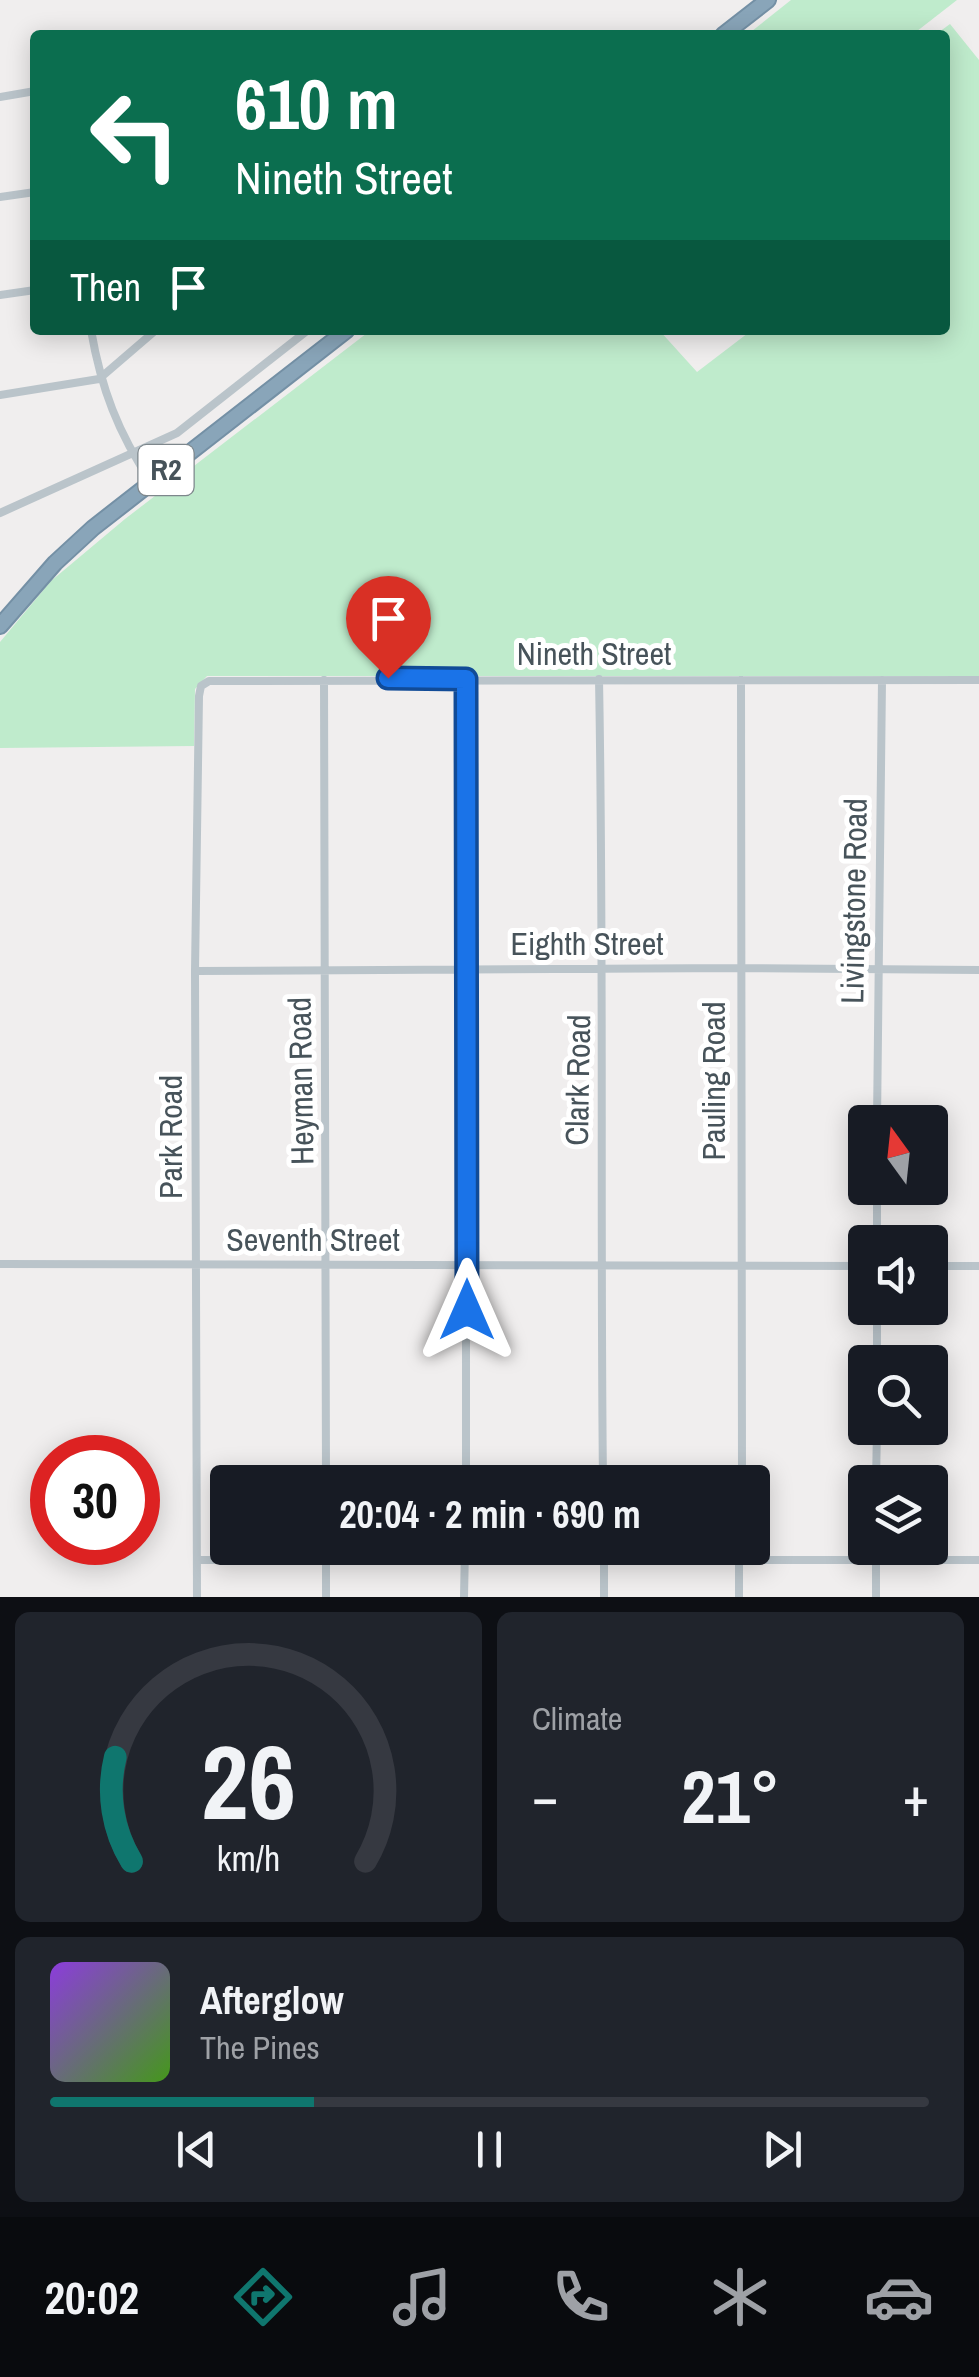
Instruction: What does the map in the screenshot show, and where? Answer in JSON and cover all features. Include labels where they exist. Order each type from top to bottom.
[{"type":"highway","points":[[730,30],[768,0]]},
{"type":"highway","name":"R2","points":[[0,626],[55,562],[341,335]]},
{"type":"street","points":[[0,96],[30,93]]},
{"type":"street","points":[[0,196],[30,193]]},
{"type":"street","points":[[0,295],[30,291]]},
{"type":"street","points":[[92,335],[99,379],[133,455],[151,482]]},
{"type":"street","points":[[0,394],[99,379],[150,335]]},
{"type":"street","points":[[0,513],[178,434],[302,335]]},
{"type":"street","points":[[298,338],[312,357]]},
{"type":"street","points":[[466,679],[466,1465]]},
{"type":"street","name":"Clark Road","points":[[600,679],[604,1465]]},
{"type":"street","name":"Heyman Road","points":[[324,680],[326,1465]]},
{"type":"street","name":"Pauling Road","points":[[741,680],[742,1465]]},
{"type":"street","name":"Livingstone Road","points":[[877,1105],[882,680]]},
{"type":"street","name":"Nineth Street","points":[[210,681],[979,680]]},
{"type":"street","name":"Park Road","points":[[197,1597],[198,696],[202,686],[210,681]]},
{"type":"street","name":"Eighth Street","points":[[195,970],[979,970]]},
{"type":"street","name":"Seventh Street","points":[[0,1264],[848,1266]]},
{"type":"street","points":[[948,1266],[979,1266]]},
{"type":"street","points":[[770,1559],[848,1559]]},
{"type":"street","points":[[197,1560],[210,1560]]},
{"type":"street","points":[[948,1560],[979,1560]]},
{"type":"street","points":[[326,1565],[326,1597]]},
{"type":"street","points":[[464,1565],[464,1597]]},
{"type":"street","points":[[604,1565],[604,1597]]},
{"type":"street","points":[[739,1565],[739,1597]]},
{"type":"street","points":[[876,1565],[876,1597]]},
{"type":"green space","points":[[791,0],[957,0],[918,30],[753,30]]},
{"type":"green space","points":[[950,24],[979,60],[979,676],[207,676],[195,689],[194,746],[0,748],[0,642],[51,581],[125,519],[364,335],[664,335],[697,372],[745,335],[950,335],[950,30],[942,30]]},
{"type":"route","points":[[388,678],[466,679],[467,1310]]}]
